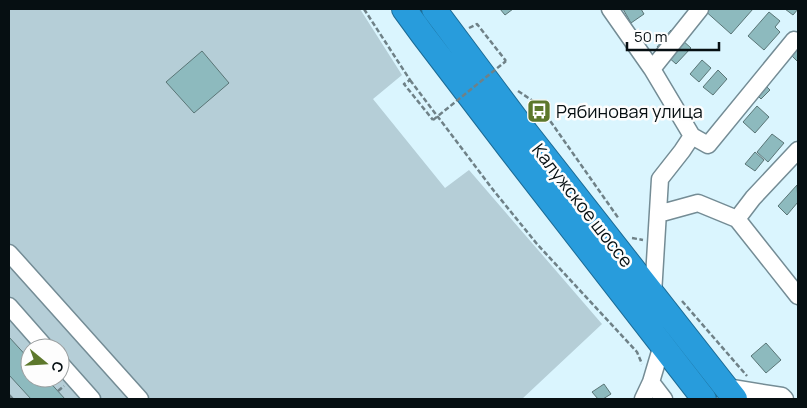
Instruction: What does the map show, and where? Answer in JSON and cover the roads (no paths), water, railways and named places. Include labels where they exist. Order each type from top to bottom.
[{"type":"highway","name":"Калужское шоссе","points":[[404,9],[704,399]]},
{"type":"highway","name":"Калужское шоссе","points":[[434,9],[525,131],[730,393]]},
{"type":"street","points":[[610,9],[652,69],[692,136],[708,145],[794,40]]},
{"type":"street","points":[[652,69],[700,9]]},
{"type":"street","points":[[654,294],[660,179],[692,136]]},
{"type":"street","points":[[737,219],[753,198],[798,150]]},
{"type":"street","points":[[658,214],[698,203],[737,219],[798,296]]},
{"type":"street","points":[[9,253],[132,396]]},
{"type":"street","points":[[9,306],[37,338]]},
{"type":"street","points":[[643,399],[662,345]]},
{"type":"street","points":[[70,374],[92,399]]},
{"type":"street","points":[[652,377],[664,399]]},
{"type":"street","points":[[730,393],[782,396],[785,399]]},
{"type":"place","name":"Рябиновая улица","points":[[539,111]]}]
